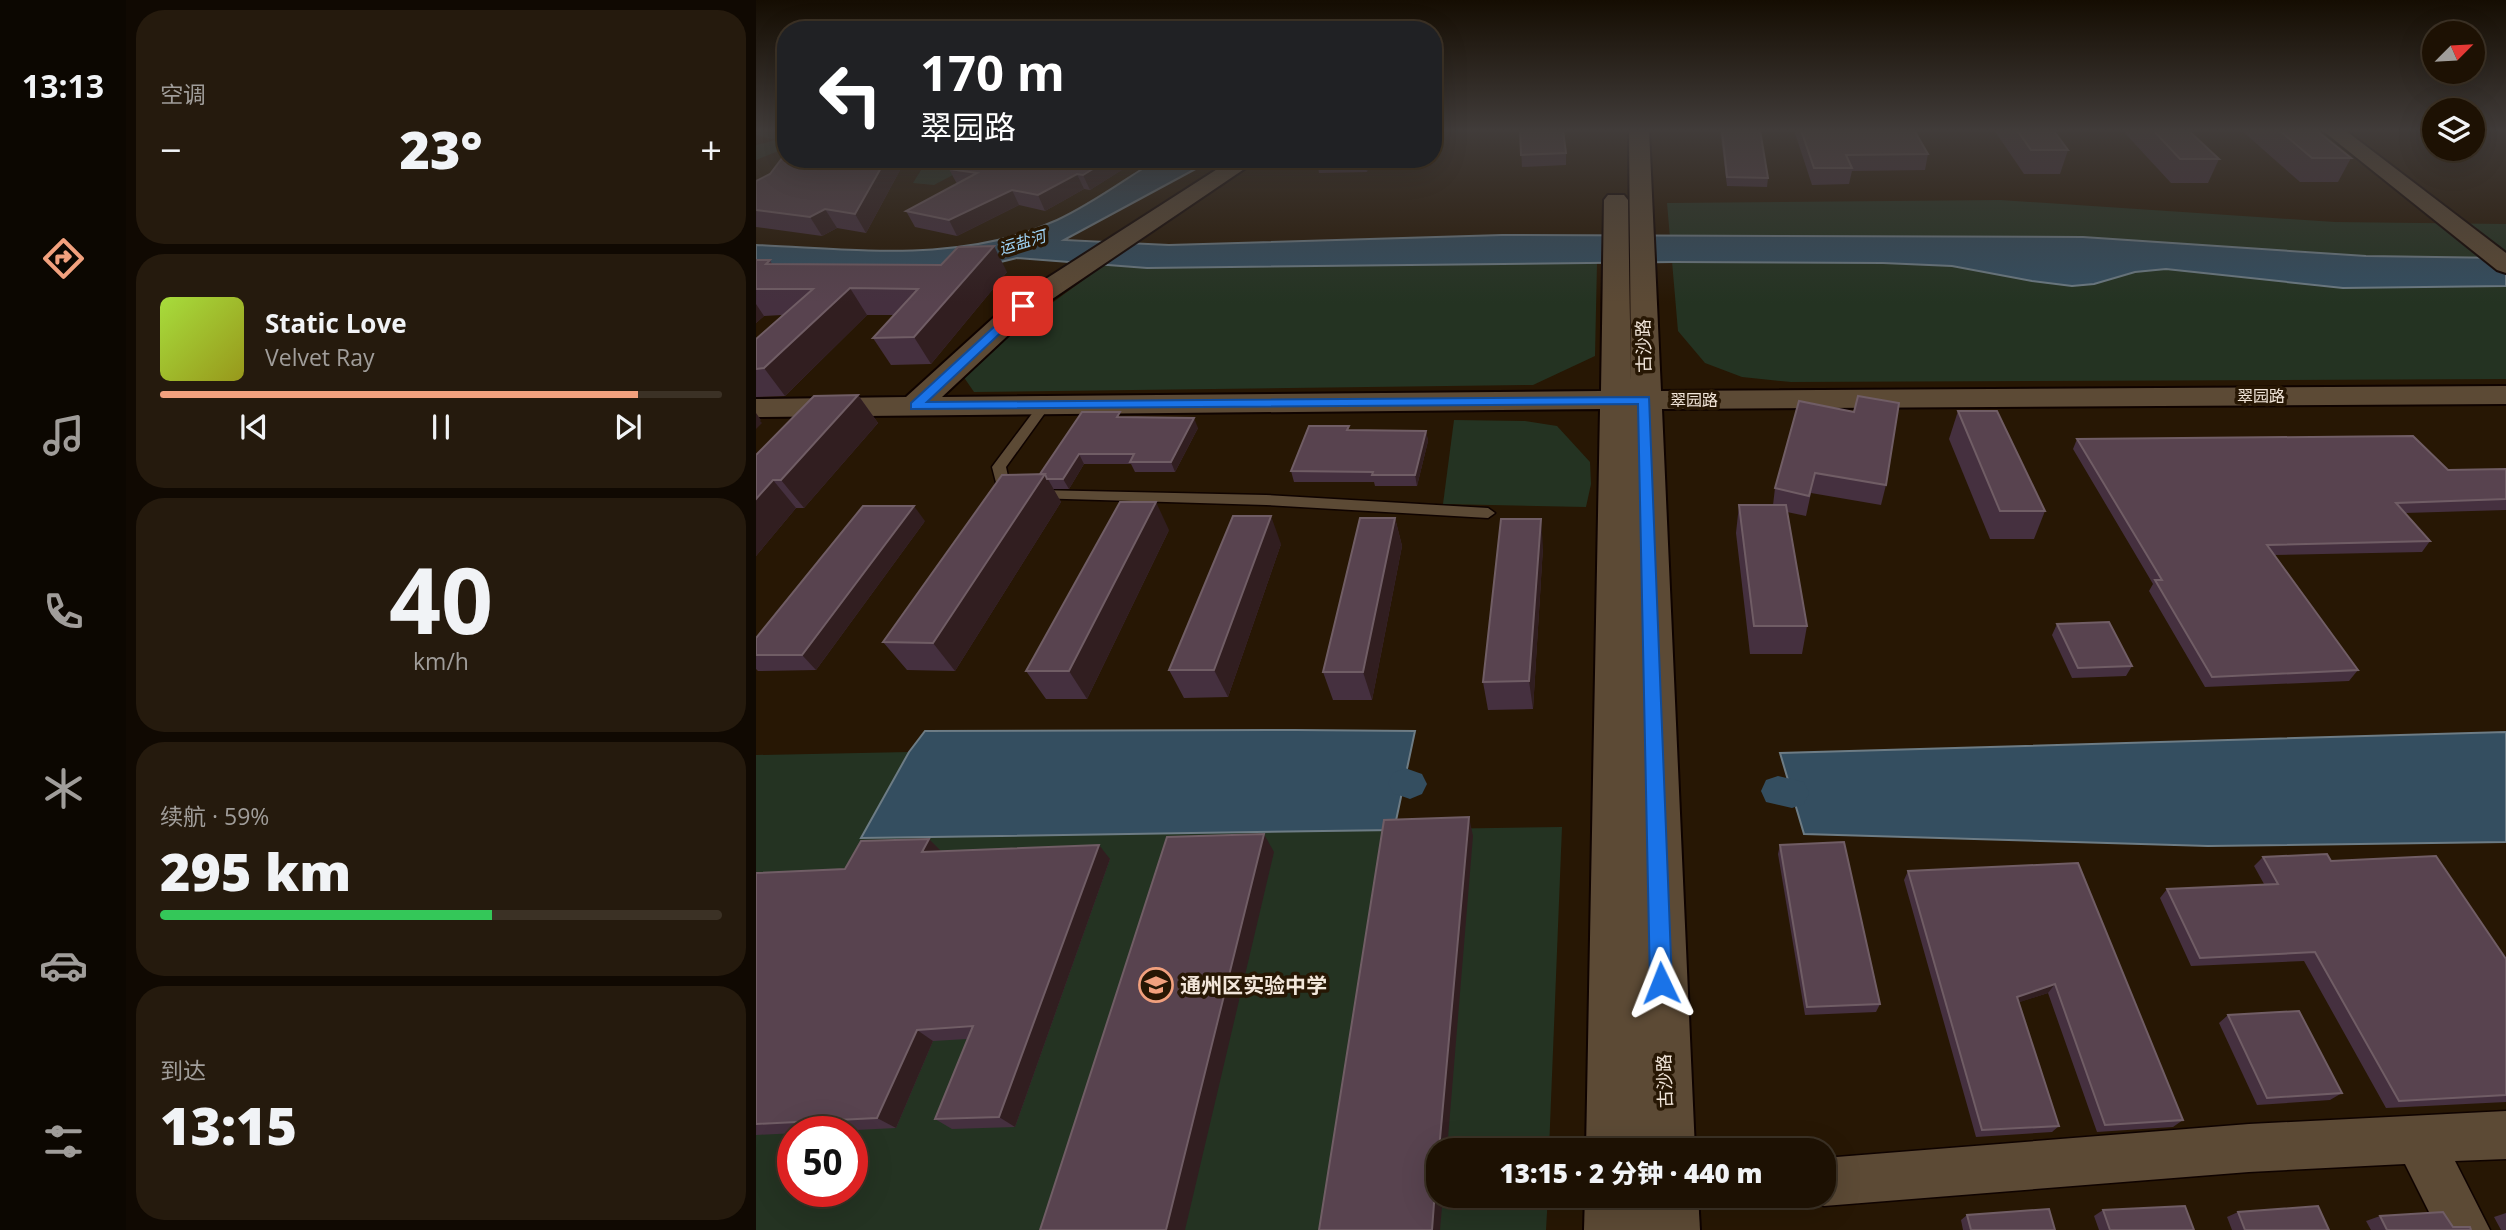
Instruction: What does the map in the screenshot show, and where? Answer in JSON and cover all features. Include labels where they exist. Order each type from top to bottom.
[{"type":"street","points":[[915,406],[1023,306],[1204,187]]},
{"type":"street","name":"古沙路","points":[[1617,187],[1628,222]]},
{"type":"street","name":"古沙路","points":[[1632,187],[1628,222],[1630,400],[1665,1138]]},
{"type":"street","points":[[2406,187],[2506,265]]},
{"type":"street","name":"翠园路","points":[[756,408],[2506,395]]},
{"type":"street","name":"古沙路","points":[[1615,1138],[1630,400]]},
{"type":"street","points":[[1836,1181],[2249,1148],[2506,1135]]},
{"type":"street","points":[[2418,1140],[2465,1230]]},
{"type":"street","points":[[1615,1208],[1615,1230]]},
{"type":"street","points":[[1668,1208],[1668,1230]]},
{"type":"lane","points":[[1044,406],[999,467],[1004,495],[1266,500],[1488,513]]},
{"type":"green space","points":[[2000,200],[2335,222],[2506,224],[2506,379],[1791,382],[1742,377],[1705,363],[1678,331],[1667,203]]},
{"type":"green space","points":[[1597,263],[1595,356],[1533,385],[974,392],[963,376],[996,344],[1104,265],[1147,268]]},
{"type":"green space","points":[[1454,420],[1525,421],[1557,426],[1590,462],[1591,484],[1586,507],[1443,504]]},
{"type":"green space","name":"通州区实验中学","points":[[909,752],[862,838],[1562,827],[1549,1138],[1426,1138],[1426,1208],[1547,1208],[1546,1230],[756,1230],[756,755]]},
{"type":"water","name":"运盐河","points":[[1114,187],[1161,187],[1064,240],[1169,245],[1502,235],[2083,237],[2366,256],[2506,258],[2506,286],[2343,288],[2166,269],[2135,272],[2094,284],[2072,286],[1952,266],[1883,263],[1674,262],[1147,268],[1017,258],[972,269],[756,272],[756,245],[909,250],[984,243],[1021,234],[1057,220]]},
{"type":"water","points":[[925,731],[1415,731],[1394,830],[861,838],[909,752]]},
{"type":"water","points":[[2506,732],[2506,842],[2208,846],[1804,834],[1780,753]]},
{"type":"building","points":[[756,187],[870,187],[855,214],[825,209],[810,217],[756,210]]},
{"type":"building","points":[[950,187],[1052,187],[1038,195],[1012,190],[949,220],[906,211]]},
{"type":"building","points":[[994,246],[914,337],[873,338],[918,289],[850,288],[764,368],[756,369],[756,339],[813,289],[756,289],[756,260],[770,260],[766,264],[941,265],[958,247]]},
{"type":"building","points":[[858,395],[781,480],[773,480],[756,499],[756,455],[814,396]]},
{"type":"building","points":[[1858,396],[1899,403],[1886,485],[1815,473],[1809,496],[1775,488],[1799,401],[1854,412]]},
{"type":"building","points":[[1958,411],[1997,411],[2045,511],[2000,511]]},
{"type":"building","points":[[1082,412],[1120,412],[1117,417],[1194,418],[1171,462],[1130,462],[1134,454],[1079,454],[1063,479],[1047,479],[1045,474],[1040,474]]},
{"type":"building","points":[[1309,426],[1349,426],[1347,430],[1426,431],[1415,475],[1291,471]]},
{"type":"building","points":[[2413,436],[2448,470],[2506,469],[2506,499],[2396,503],[2430,541],[2267,545],[2358,670],[2212,677],[2155,580],[2162,580],[2077,439]]},
{"type":"building","points":[[1045,474],[933,643],[883,642],[1002,475]]},
{"type":"building","points":[[1120,502],[1156,502],[1069,671],[1026,671]]},
{"type":"building","points":[[1739,505],[1786,505],[1807,626],[1754,626]]},
{"type":"building","points":[[863,506],[914,506],[802,655],[756,655],[756,638]]},
{"type":"building","points":[[1233,516],[1271,516],[1214,670],[1169,670]]},
{"type":"building","points":[[1360,518],[1395,518],[1363,672],[1323,672]]},
{"type":"building","points":[[1501,519],[1541,519],[1529,681],[1483,682]]},
{"type":"building","points":[[2109,622],[2132,666],[2078,668],[2057,624]]},
{"type":"building","points":[[1469,817],[1440,1138],[1426,1138],[1426,1208],[1434,1208],[1432,1230],[1319,1230],[1384,820]]},
{"type":"building","points":[[1264,834],[1166,1230],[1040,1230],[1167,837]]},
{"type":"building","points":[[929,839],[922,852],[1099,845],[999,1117],[935,1119],[973,1026],[917,1030],[877,1118],[777,1116],[777,1123],[756,1124],[756,873],[845,869],[861,841]]},
{"type":"building","points":[[1844,842],[1880,1004],[1807,1007],[1780,845]]},
{"type":"building","points":[[2327,854],[2331,861],[2436,856],[2506,959],[2506,1095],[2399,1101],[2315,952],[2200,958],[2167,889],[2278,884],[2263,857]]},
{"type":"building","points":[[2078,863],[2183,1120],[2105,1125],[2055,984],[2017,997],[2059,1126],[1982,1130],[1908,871]]},
{"type":"building","points":[[2299,1011],[2342,1093],[2267,1098],[2228,1015]]},
{"type":"building","points":[[2185,1206],[2194,1230],[2110,1230],[2103,1210]]},
{"type":"building","points":[[2318,1206],[2329,1230],[2245,1230],[2238,1212]]},
{"type":"building","points":[[2049,1209],[2055,1230],[1971,1230],[1967,1215]]},
{"type":"building","points":[[2443,1212],[2453,1227],[2470,1227],[2471,1230],[2387,1230],[2380,1216]]},
{"type":"waterway","points":[[1405,783],[1410,784]]},
{"type":"waterway","points":[[1778,791],[1792,793]]},
{"type":"place","name":"通州区实验中学","points":[[1156,985]]},
{"type":"route","points":[[1023,306],[915,406],[1644,400],[1661,983]]}]
